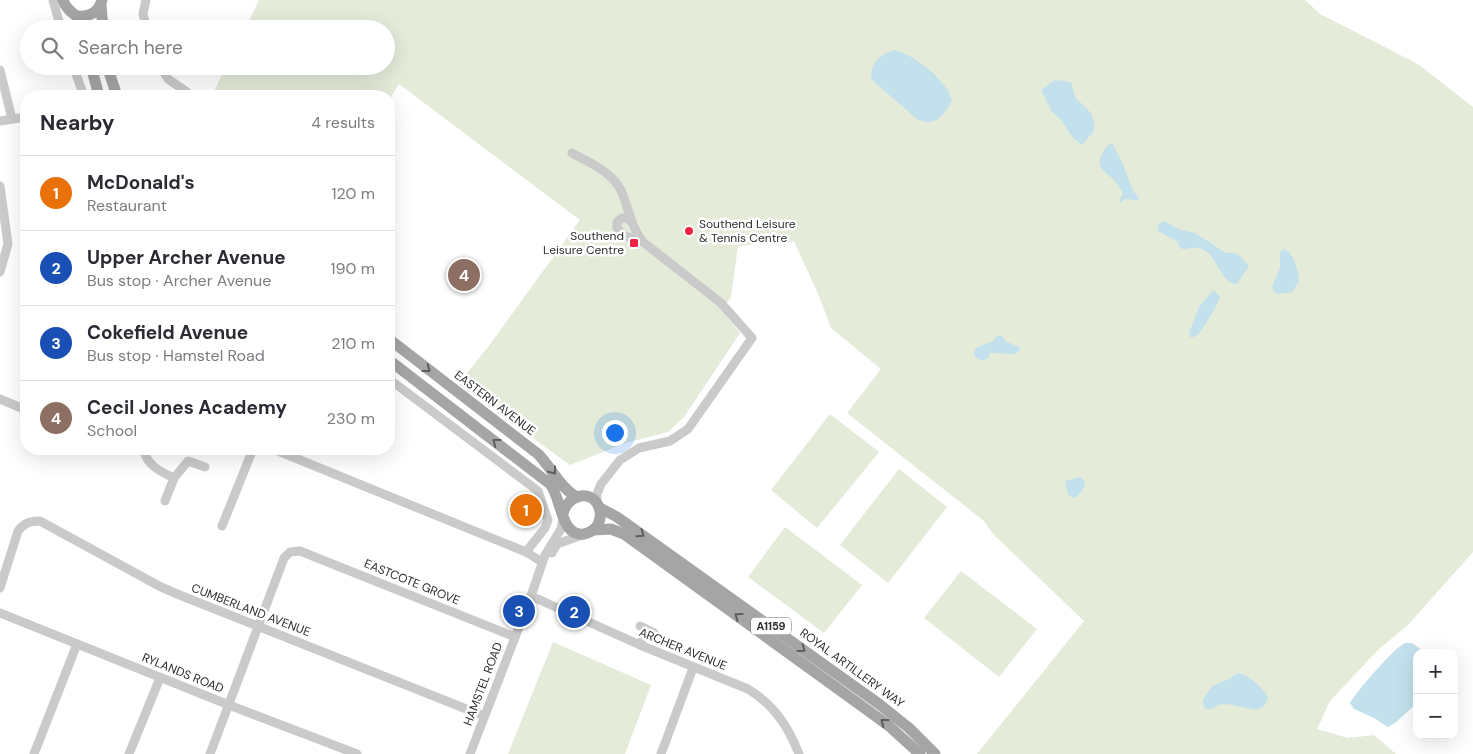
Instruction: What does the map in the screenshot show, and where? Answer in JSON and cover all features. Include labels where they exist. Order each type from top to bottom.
[{"type":"main road","points":[[63,0],[69,11],[82,20]]},
{"type":"main road","points":[[78,16],[90,15],[97,10],[101,2]]},
{"type":"main road","points":[[101,2],[102,20]]},
{"type":"main road","points":[[94,75],[98,90]]},
{"type":"main road","points":[[110,75],[115,90]]},
{"type":"main road","name":"EASTERN AVENUE","points":[[395,344],[534,450],[546,461],[566,489],[579,496],[593,499],[598,506]]},
{"type":"main road","points":[[395,365],[550,484],[557,494],[566,525],[570,530],[578,534],[590,532],[600,521],[598,506]]},
{"type":"main road","points":[[563,516],[568,502],[579,496]]},
{"type":"main road","name":"ROYAL ARTILLERY WAY","points":[[598,506],[625,523],[879,704],[909,728],[935,754]]},
{"type":"main road","name":"ROYAL ARTILLERY WAY","points":[[590,532],[611,529],[624,534],[889,726],[920,754]]},
{"type":"street","points":[[53,0],[59,20]]},
{"type":"street","points":[[145,20],[143,14],[146,0]]},
{"type":"street","points":[[0,70],[12,119]]},
{"type":"street","points":[[76,75],[82,90]]},
{"type":"street","points":[[166,75],[184,90]]},
{"type":"street","points":[[0,121],[20,117]]},
{"type":"street","points":[[572,153],[598,168],[614,181],[622,194],[632,222],[643,242]]},
{"type":"street","points":[[0,186],[8,244],[0,272]]},
{"type":"street","points":[[598,506],[596,498],[601,484],[612,468],[626,455],[639,448],[670,441],[688,429],[752,338],[721,303],[643,242],[625,236],[617,228],[618,222],[622,218],[627,218],[632,222]]},
{"type":"street","points":[[395,384],[538,491],[548,520],[545,528],[526,552]]},
{"type":"street","points":[[0,400],[20,408]]},
{"type":"street","points":[[146,455],[151,465],[160,472],[174,478]]},
{"type":"street","points":[[222,526],[251,455]]},
{"type":"street","points":[[289,455],[526,552],[542,562],[547,560],[550,550]]},
{"type":"street","points":[[165,501],[174,478],[189,460],[205,467]]},
{"type":"street","points":[[579,496],[601,484]]},
{"type":"street","name":"HAMSTEL ROAD","points":[[531,596],[543,575],[550,550],[561,529],[563,516]]},
{"type":"street","name":"CUMBERLAND AVENUE","points":[[0,588],[18,531],[21,526],[29,522],[40,521],[162,587],[484,716]]},
{"type":"street","points":[[526,552],[536,553],[550,550],[557,544],[590,532]]},
{"type":"street","name":"EASTCOTE GROVE","points":[[258,626],[286,554],[300,551],[515,637]]},
{"type":"street","name":"HAMSTEL ROAD","points":[[470,754],[531,596],[542,562]]},
{"type":"street","name":"ARCHER AVENUE","points":[[531,596],[640,646],[732,682],[760,697],[781,719],[799,754]]},
{"type":"street","name":"RYLANDS ROAD","points":[[0,613],[160,678],[357,754]]},
{"type":"street","points":[[210,754],[258,626]]},
{"type":"street","points":[[640,646],[647,630]]},
{"type":"street","points":[[34,754],[77,644]]},
{"type":"street","points":[[661,754],[693,668]]},
{"type":"street","points":[[129,754],[160,678]]},
{"type":"green space","points":[[259,0],[1305,0],[1320,14],[1418,64],[1473,107],[1473,552],[1408,625],[1377,651],[1330,701],[1317,729],[1348,738],[1374,735],[1396,754],[977,754],[1084,621],[994,535],[984,521],[847,413],[881,369],[831,328],[794,241],[738,246],[731,297],[722,310],[740,333],[684,417],[668,432],[626,443],[570,465],[458,384],[488,347],[580,220],[399,84],[395,90],[215,90],[222,75],[395,75],[395,20],[249,20]]},
{"type":"green space","points":[[830,414],[879,452],[817,528],[771,490]]},
{"type":"green space","points":[[899,469],[947,507],[888,583],[840,545]]},
{"type":"green space","points":[[785,527],[862,585],[824,633],[748,577]]},
{"type":"green space","points":[[961,571],[1037,629],[999,677],[924,618]]},
{"type":"green space","points":[[553,642],[651,685],[625,754],[508,754]]},
{"type":"water","points":[[895,50],[921,63],[937,77],[949,92],[952,100],[939,119],[929,122],[917,119],[872,80],[872,69],[877,60]]},
{"type":"water","points":[[1055,80],[1071,82],[1075,97],[1091,113],[1094,131],[1082,145],[1073,138],[1061,120],[1052,112],[1041,90]]},
{"type":"water","points":[[1112,143],[1133,190],[1139,198],[1137,200],[1125,199],[1120,203],[1119,201],[1123,193],[1101,167],[1101,156],[1105,148]]},
{"type":"water","points":[[1164,221],[1178,229],[1195,233],[1226,253],[1234,253],[1240,256],[1249,266],[1237,284],[1227,280],[1207,252],[1197,248],[1182,249],[1177,241],[1158,231],[1158,224]]},
{"type":"water","points":[[1283,249],[1293,258],[1299,282],[1292,292],[1279,294],[1274,292],[1272,287],[1280,268],[1280,253]]},
{"type":"water","points":[[1213,290],[1220,296],[1217,304],[1200,331],[1191,338],[1189,333],[1199,307]]},
{"type":"water","points":[[998,335],[1002,336],[1005,341],[1021,348],[1016,354],[990,353],[988,358],[982,361],[975,357],[976,348],[993,341]]},
{"type":"water","points":[[1079,477],[1085,481],[1084,487],[1080,494],[1073,498],[1068,494],[1065,481]]},
{"type":"water","points":[[1405,643],[1412,643],[1420,649],[1413,649],[1413,707],[1388,727],[1354,709],[1350,703],[1376,670]]},
{"type":"water","points":[[1238,673],[1251,679],[1264,691],[1268,699],[1264,706],[1257,710],[1227,704],[1218,705],[1210,710],[1204,708],[1203,700],[1212,686]]},
{"type":"place","name":"Southend Leisure & Tennis Centre","points":[[689,231]]},
{"type":"place","name":"Southend Leisure Centre","points":[[634,243]]},
{"type":"place","name":"Cecil Jones Academy","points":[[464,275]]},
{"type":"place","name":"McDonald's","points":[[526,510]]},
{"type":"place","name":"Cokefield Avenue","points":[[519,611]]},
{"type":"place","name":"Upper Archer Avenue","points":[[574,612]]}]
